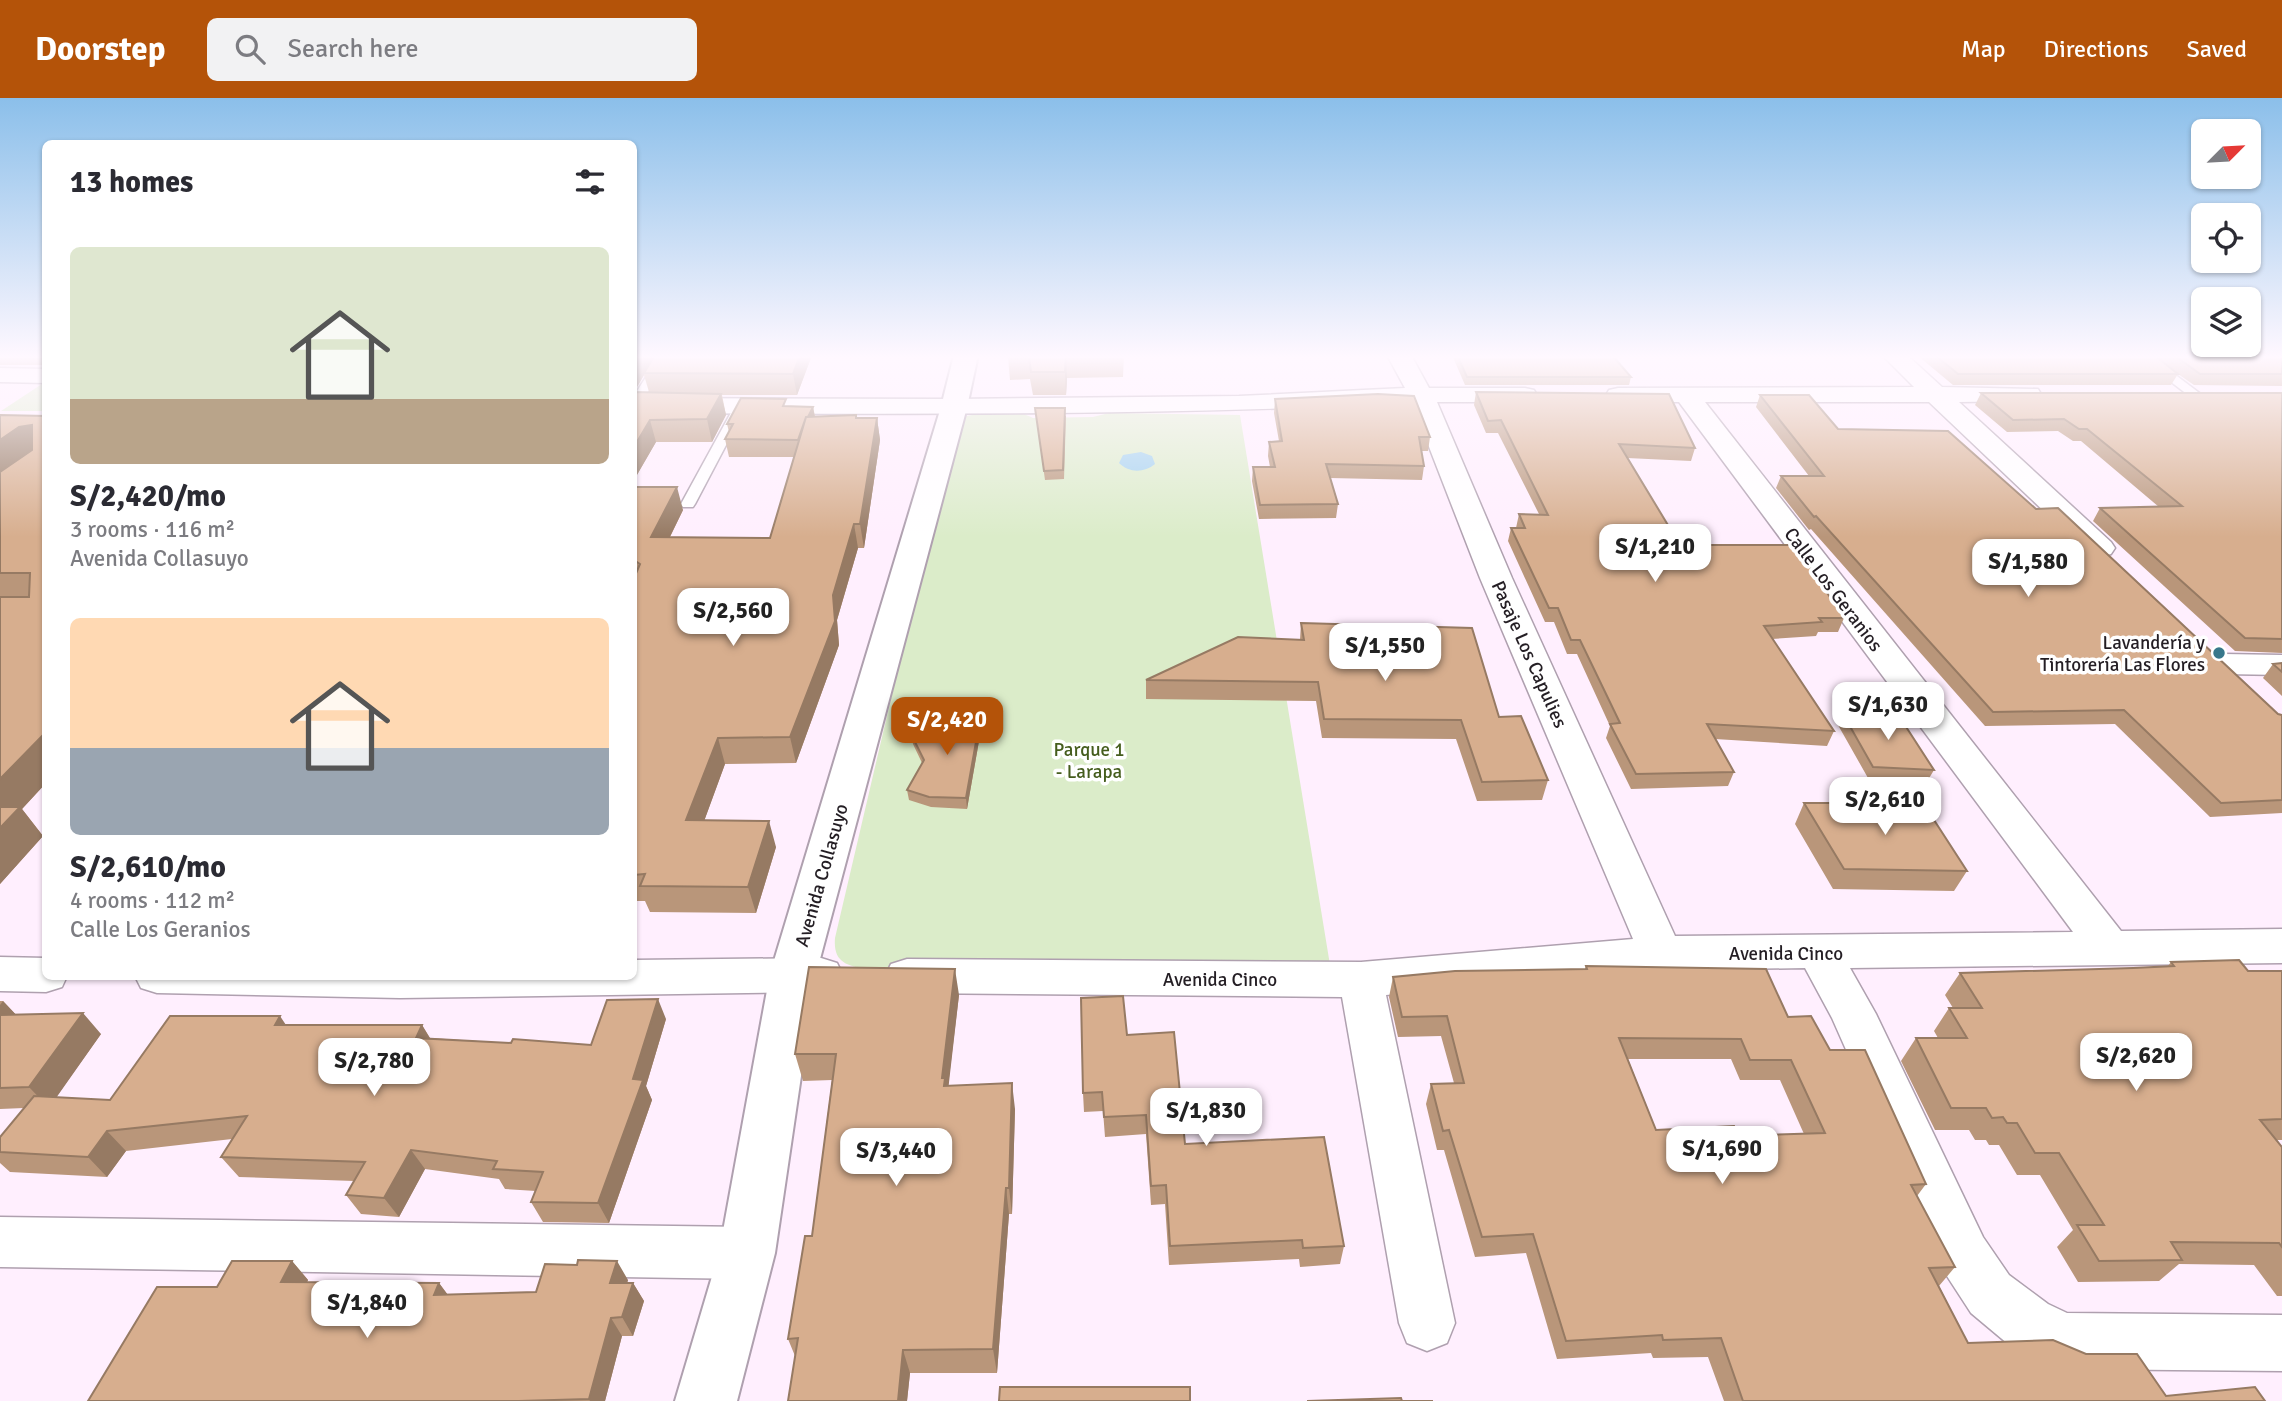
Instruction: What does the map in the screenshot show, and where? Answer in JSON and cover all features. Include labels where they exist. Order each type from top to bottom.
[{"type":"street","name":"Avenida Collasuyo","points":[[706,1401],[747,1253],[793,974],[951,416]]},
{"type":"street","name":"Pasaje Los Capulies","points":[[1430,416],[1496,578],[1661,953]]},
{"type":"street","name":"Calle Los Geranios","points":[[1702,416],[2110,949]]},
{"type":"street","points":[[1960,416],[2118,565]]},
{"type":"street","points":[[2214,655],[2282,665]]},
{"type":"street","points":[[2214,655],[2257,696]]},
{"type":"street","name":"Avenida Cinco","points":[[637,976],[793,974],[1361,980],[1661,953],[2282,946]]},
{"type":"street","points":[[1819,953],[1853,1014],[1964,1255],[1990,1294],[2028,1324],[2066,1341],[2282,1343]]},
{"type":"street","points":[[0,974],[42,975]]},
{"type":"street","points":[[1361,980],[1427,1323]]},
{"type":"street","points":[[0,1242],[747,1253]]},
{"type":"lane","points":[[688,504],[735,416]]},
{"type":"green space","name":"Parque 1 - Larapa","points":[[1240,416],[1330,965],[867,969],[847,964],[836,953],[835,938],[908,626],[963,417]]},
{"type":"water","points":[[1141,452],[1152,456],[1155,464],[1137,471],[1127,469],[1119,463],[1123,455]]},
{"type":"building","points":[[0,416],[42,416],[42,736],[0,779],[0,597],[29,597],[30,573],[0,573],[0,472],[32,450],[32,425],[19,427],[0,440]]},
{"type":"building","points":[[637,416],[709,416],[707,419],[650,420],[637,442]]},
{"type":"building","points":[[731,416],[809,416],[798,440],[725,439],[733,424],[727,424]]},
{"type":"building","points":[[1036,416],[1065,416],[1063,470],[1044,471]]},
{"type":"building","points":[[1278,416],[1422,416],[1430,437],[1419,437],[1424,466],[1326,464],[1338,504],[1260,505],[1253,467],[1275,467],[1269,442],[1282,441]]},
{"type":"building","points":[[1486,416],[1679,416],[1695,448],[1619,444],[1680,545],[1795,545],[1844,618],[1819,618],[1822,622],[1764,626],[1834,731],[1707,724],[1734,772],[1636,774],[1610,724],[1620,723],[1580,640],[1571,640],[1558,608],[1549,608],[1511,528],[1525,528],[1519,514],[1548,515],[1501,420],[1488,421]]},
{"type":"building","points":[[1776,416],[1827,416],[1838,429],[1948,431],[2036,509],[2058,508],[2282,715],[2282,800],[2221,803],[2124,710],[1993,712],[1816,516],[1814,517],[1781,476],[1824,476]]},
{"type":"building","points":[[2008,416],[2282,416],[2282,639],[2245,638],[2100,508],[2182,506],[2087,429],[2079,429],[2064,419],[2013,420]]},
{"type":"building","points":[[806,417],[877,418],[860,524],[854,524],[833,595],[835,621],[790,737],[718,738],[686,820],[769,821],[748,887],[640,886],[645,874],[637,875],[637,571],[640,564],[637,562],[637,487],[677,487],[651,537],[770,538]]},
{"type":"building","points":[[1301,623],[1472,628],[1499,717],[1521,716],[1548,780],[1482,782],[1461,720],[1324,719],[1318,682],[1146,680],[1238,637],[1304,640]]},
{"type":"building","points":[[2282,663],[2282,672],[2273,664]]},
{"type":"building","points":[[946,713],[981,714],[966,798],[929,797],[907,790],[924,760],[911,734],[944,723]]},
{"type":"building","points":[[1843,714],[1899,716],[1934,770],[1873,767]]},
{"type":"building","points":[[1804,803],[1923,803],[1967,871],[1844,869]]},
{"type":"building","points":[[0,807],[20,807],[0,828]]},
{"type":"building","points":[[2239,960],[2248,971],[2282,971],[2282,1119],[2260,1120],[2282,1147],[2282,1247],[2279,1243],[2171,1242],[2182,1260],[2099,1261],[2077,1225],[2104,1225],[2059,1153],[2035,1153],[2017,1123],[2007,1123],[2003,1117],[1992,1118],[1986,1108],[1951,1108],[1916,1038],[1967,1038],[1949,1008],[1982,1008],[1960,973],[2133,968],[2174,966],[2171,962]]},
{"type":"building","points":[[1586,966],[1766,969],[1788,1017],[1811,1016],[1830,1050],[1865,1050],[1926,1184],[1911,1185],[1955,1267],[1929,1268],[1968,1343],[2053,1340],[2086,1354],[2137,1354],[2166,1396],[2255,1387],[2265,1401],[1743,1401],[1721,1338],[1663,1340],[1662,1335],[1566,1341],[1533,1234],[1482,1237],[1449,1130],[1443,1131],[1431,1084],[1464,1083],[1447,1016],[1402,1017],[1393,977],[1455,971],[1587,969]],"holes":[[[1619,1038],[1741,1039],[1750,1060],[1791,1060],[1825,1133],[1738,1136],[1734,1126],[1656,1130]]]},
{"type":"building","points":[[809,967],[955,969],[942,1078],[945,1078],[944,1086],[1012,1083],[1009,1188],[1006,1188],[993,1349],[903,1350],[898,1401],[788,1401],[798,1338],[788,1339],[805,1236],[812,1236],[836,1054],[795,1054]]},
{"type":"building","points":[[1123,996],[1127,1035],[1174,1032],[1185,1144],[1324,1137],[1344,1246],[1303,1248],[1302,1240],[1170,1246],[1166,1185],[1151,1186],[1146,1115],[1104,1117],[1102,1092],[1083,1093],[1081,998]]},
{"type":"building","points":[[658,999],[633,1079],[643,1080],[598,1203],[531,1202],[543,1172],[493,1169],[497,1161],[411,1150],[384,1198],[346,1195],[365,1162],[221,1157],[247,1116],[107,1131],[88,1157],[0,1152],[0,1137],[34,1096],[110,1100],[170,1016],[280,1016],[275,1025],[422,1025],[416,1038],[511,1043],[513,1039],[591,1045],[607,1000]]},
{"type":"building","points":[[83,1013],[29,1087],[0,1088],[0,1015]]},
{"type":"building","points":[[578,1260],[617,1261],[610,1283],[633,1283],[622,1317],[611,1318],[589,1399],[88,1401],[157,1287],[217,1287],[232,1261],[292,1261],[281,1282],[439,1283],[434,1295],[536,1292],[545,1264],[577,1265]]},
{"type":"building","points":[[1000,1387],[1190,1387],[1190,1401],[999,1401]]},
{"type":"building","points":[[1401,1398],[1402,1401],[1307,1401]]},
{"type":"place","name":"Lavandería y Tintorería Las Flores","points":[[2219,653]]}]
